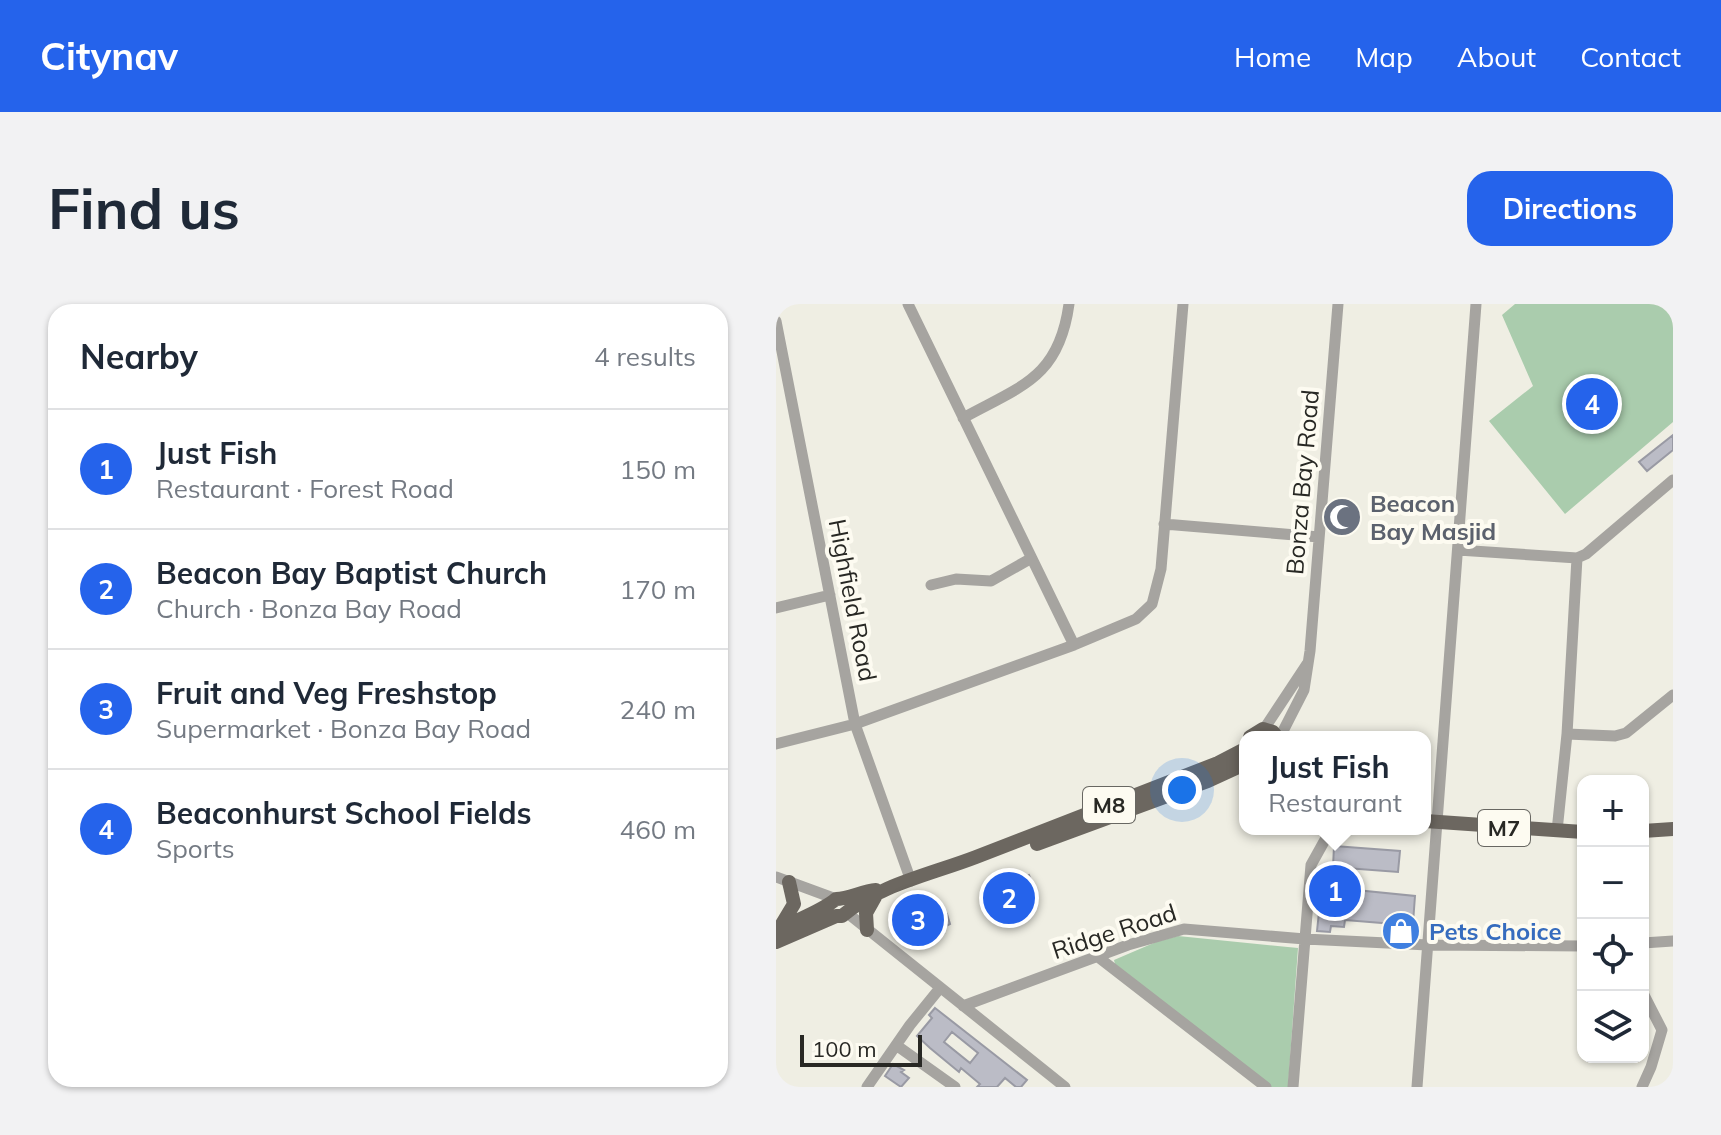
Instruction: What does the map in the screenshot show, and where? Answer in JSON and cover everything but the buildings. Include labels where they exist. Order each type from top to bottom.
[{"type":"main road","name":"M8","points":[[776,942],[856,893],[881,892],[971,859],[1239,752]]},
{"type":"main road","name":"M8","points":[[971,859],[1016,851],[1239,767]]},
{"type":"main road","name":"M7","points":[[1431,822],[1577,832]]},
{"type":"main road","points":[[1649,831],[1673,829]]},
{"type":"main road","points":[[776,930],[789,916],[794,904],[787,881]]},
{"type":"main road","points":[[867,930],[866,913],[881,892]]},
{"type":"main road","name":"M8","points":[[776,930],[817,909],[839,906]]},
{"type":"street","points":[[908,304],[1074,645]]},
{"type":"street","points":[[963,418],[1038,375],[1060,340],[1069,304]]},
{"type":"street","points":[[776,744],[855,724],[1074,645],[1136,619],[1149,608],[1155,595],[1164,524],[1183,304]]},
{"type":"street","name":"Bonza Bay Road","points":[[1275,731],[1304,690],[1311,643],[1338,304]]},
{"type":"street","points":[[1417,1087],[1428,945],[1431,822],[1458,550],[1476,304]]},
{"type":"street","name":"Highfield Road","points":[[776,321],[855,724],[911,881]]},
{"type":"street","points":[[1458,550],[1577,558],[1586,554],[1673,480]]},
{"type":"street","points":[[1164,524],[1319,537]]},
{"type":"street","points":[[1557,831],[1567,734],[1577,558]]},
{"type":"street","points":[[931,585],[960,579],[991,581],[1030,559]]},
{"type":"street","points":[[776,608],[830,595]]},
{"type":"street","name":"Bonza Bay Road","points":[[1274,731],[1293,681],[1307,663]]},
{"type":"street","points":[[1567,734],[1615,736],[1626,733],[1673,695]]},
{"type":"street","points":[[1293,1087],[1311,865],[1327,835]]},
{"type":"street","points":[[787,881],[839,906],[963,1006],[1050,1082],[1065,1087]]},
{"type":"street","name":"Ridge Road","points":[[963,1006],[1128,945],[1184,929],[1428,945],[1577,946]]},
{"type":"street","points":[[1649,943],[1673,941]]},
{"type":"street","points":[[1098,957],[1266,1087]]},
{"type":"street","points":[[867,1087],[940,988]]},
{"type":"street","points":[[1642,1087],[1667,1030],[1649,1002]]},
{"type":"street","points":[[896,1045],[955,1087]]},
{"type":"green space","points":[[1515,304],[1673,304],[1673,422],[1565,514],[1489,421],[1533,386],[1502,315]]},
{"type":"green space","points":[[1178,936],[1298,948],[1288,1087],[1270,1087],[1115,964],[1114,960]]},
{"type":"place","name":"Beaconhurst School Fields","points":[[1592,404]]},
{"type":"place","name":"Beacon Bay Masjid","points":[[1342,517]]},
{"type":"place","name":"Just Fish","points":[[1335,891]]},
{"type":"place","name":"Beacon Bay Baptist Church","points":[[1009,898]]},
{"type":"place","name":"Fruit and Veg Freshstop","points":[[918,920]]},
{"type":"place","name":"Pets Choice","points":[[1401,931]]}]
